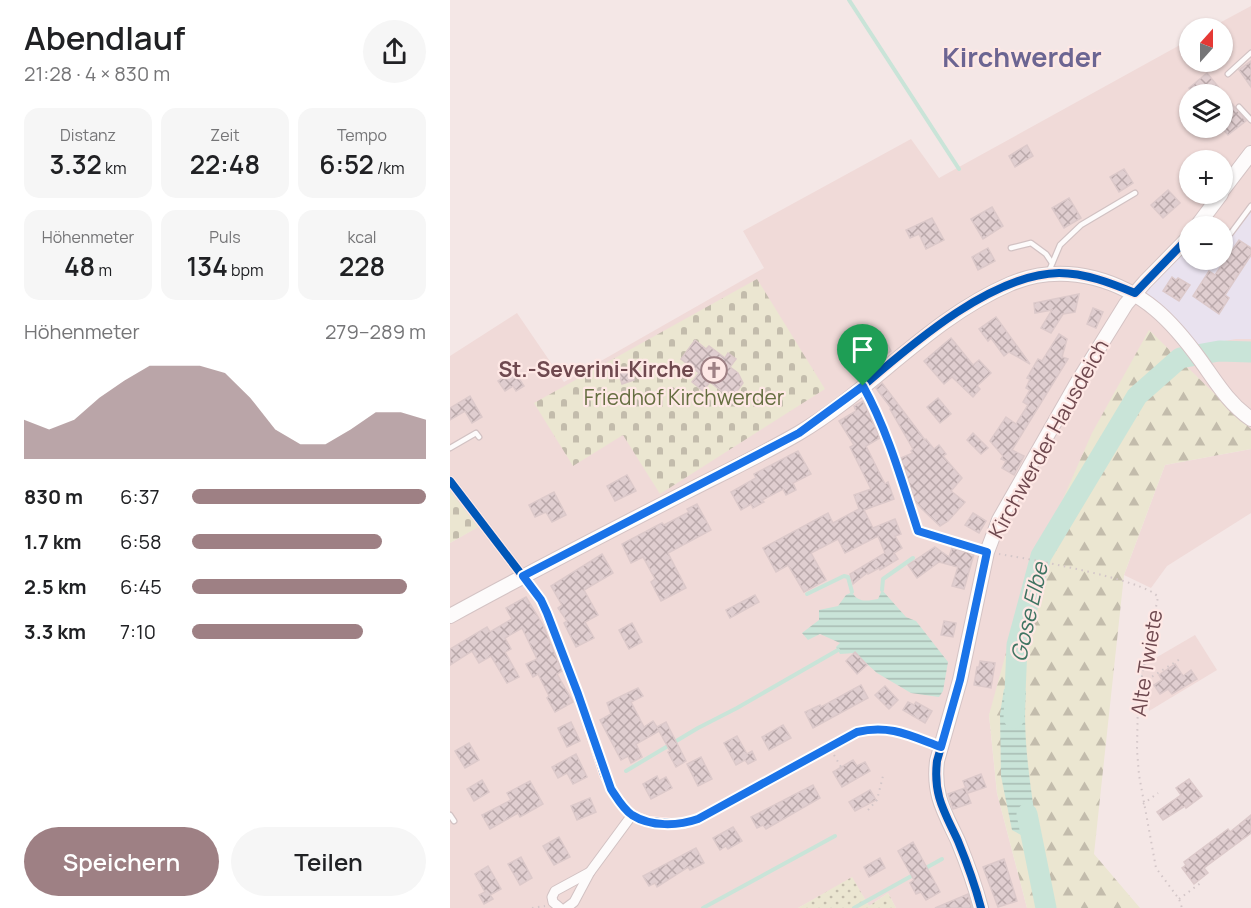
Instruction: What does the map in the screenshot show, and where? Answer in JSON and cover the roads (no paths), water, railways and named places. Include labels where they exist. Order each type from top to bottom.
[{"type":"main road","points":[[1233,177],[1251,153]]},
{"type":"main road","name":"Kirchwerder Hausdeich","points":[[981,908],[970,871],[937,795],[935,774],[960,680],[987,552],[999,520],[1077,383],[1135,293],[1179,247]]},
{"type":"main road","points":[[450,616],[799,433],[958,312],[1011,284],[1050,268],[1062,273],[1095,278],[1135,293],[1160,312],[1190,347],[1218,386],[1251,419]]},
{"type":"street","points":[[863,386],[874,407],[893,456],[918,531],[938,537]]},
{"type":"street","points":[[450,481],[541,600],[578,694],[611,789],[632,815],[666,824],[683,824],[698,819],[857,732],[872,728],[887,728],[941,747]]},
{"type":"street","points":[[566,908],[574,902],[590,872],[632,815]]},
{"type":"street","points":[[560,908],[553,902],[552,897],[555,891],[590,872]]},
{"type":"lane","points":[[1227,74],[1251,53]]},
{"type":"lane","points":[[1239,107],[1251,120]]},
{"type":"lane","points":[[1050,268],[1060,245],[1081,225],[1135,193]]},
{"type":"lane","points":[[1233,230],[1251,206]]},
{"type":"lane","points":[[1011,248],[1031,243],[1046,254],[1050,268]]},
{"type":"lane","points":[[450,448],[476,433],[479,437]]},
{"type":"lane","points":[[450,815],[454,821]]},
{"type":"waterway","points":[[849,0],[959,169]]},
{"type":"waterway","name":"Gose Elbe","points":[[1014,718],[1017,645],[1041,556],[1137,396],[1180,358],[1219,351],[1251,352]]},
{"type":"waterway","points":[[882,590],[883,579],[913,558]]},
{"type":"waterway","points":[[807,594],[844,576],[848,577],[852,592]]},
{"type":"waterway","points":[[626,771],[838,650]]},
{"type":"waterway","name":"Gose Elbe","points":[[1027,814],[1046,908]]},
{"type":"waterway","points":[[703,908],[835,836]]},
{"type":"waterway","points":[[924,869],[942,859]]},
{"type":"waterway","points":[[854,908],[915,874]]},
{"type":"place","name":"St.-Severini-Kirche","points":[[714,370]]},
{"type":"district","name":"Kirchwerder","points":[[1022,58]]},
{"type":"park label","name":"Friedhof Kirchwerder","points":[[684,398]]}]
